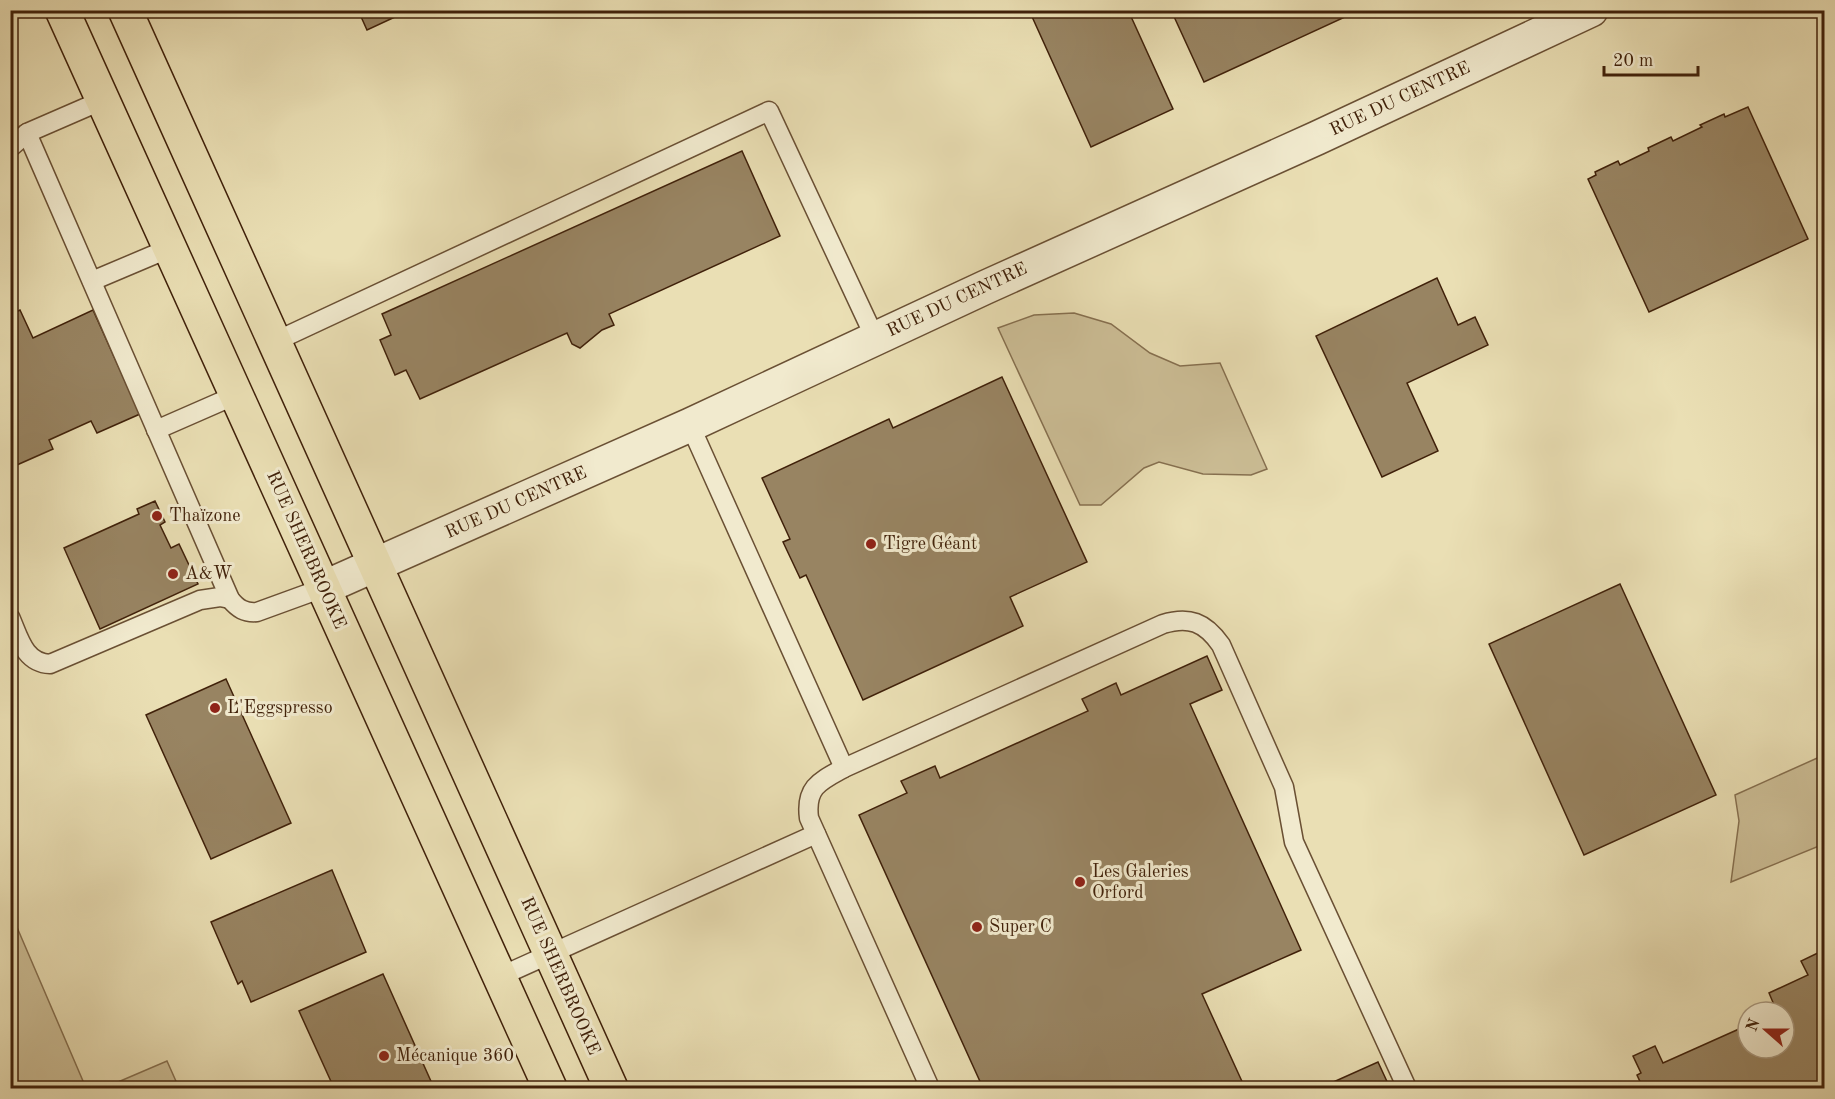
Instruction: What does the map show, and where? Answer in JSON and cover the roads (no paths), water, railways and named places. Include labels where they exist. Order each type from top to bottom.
[{"type":"main road","name":"RUE SHERBROOKE","points":[[62,10],[550,1089]]},
{"type":"main road","name":"RUE SHERBROOKE","points":[[125,10],[611,1089]]},
{"type":"street","name":"RUE DU CENTRE","points":[[323,588],[690,425],[1591,10]]},
{"type":"lane","points":[[10,148],[27,133],[103,100]]},
{"type":"lane","points":[[274,342],[769,111],[875,338]]},
{"type":"lane","points":[[27,133],[230,599],[240,609],[257,612],[323,588]]},
{"type":"lane","points":[[92,282],[170,248]]},
{"type":"lane","points":[[156,430],[236,395]]},
{"type":"lane","points":[[690,425],[844,768]]},
{"type":"lane","points":[[10,617],[29,656],[35,661],[50,664],[200,600],[220,597],[230,599]]},
{"type":"lane","points":[[930,1089],[809,818],[808,799],[817,784],[844,768],[1176,620],[1202,625],[1213,633],[1221,645],[1287,797],[1294,842],[1407,1089]]},
{"type":"lane","points":[[499,977],[816,834]]},
{"type":"place","name":"Thaïzone","points":[[157,516]]},
{"type":"place","name":"Tigre Géant","points":[[871,544]]},
{"type":"place","name":"A&W","points":[[173,574]]},
{"type":"place","name":"L'Eggspresso","points":[[215,708]]},
{"type":"place","name":"Les Galeries Orford","points":[[1080,882]]},
{"type":"place","name":"Super C","points":[[977,927]]},
{"type":"place","name":"Mécanique 360","points":[[384,1056]]}]
